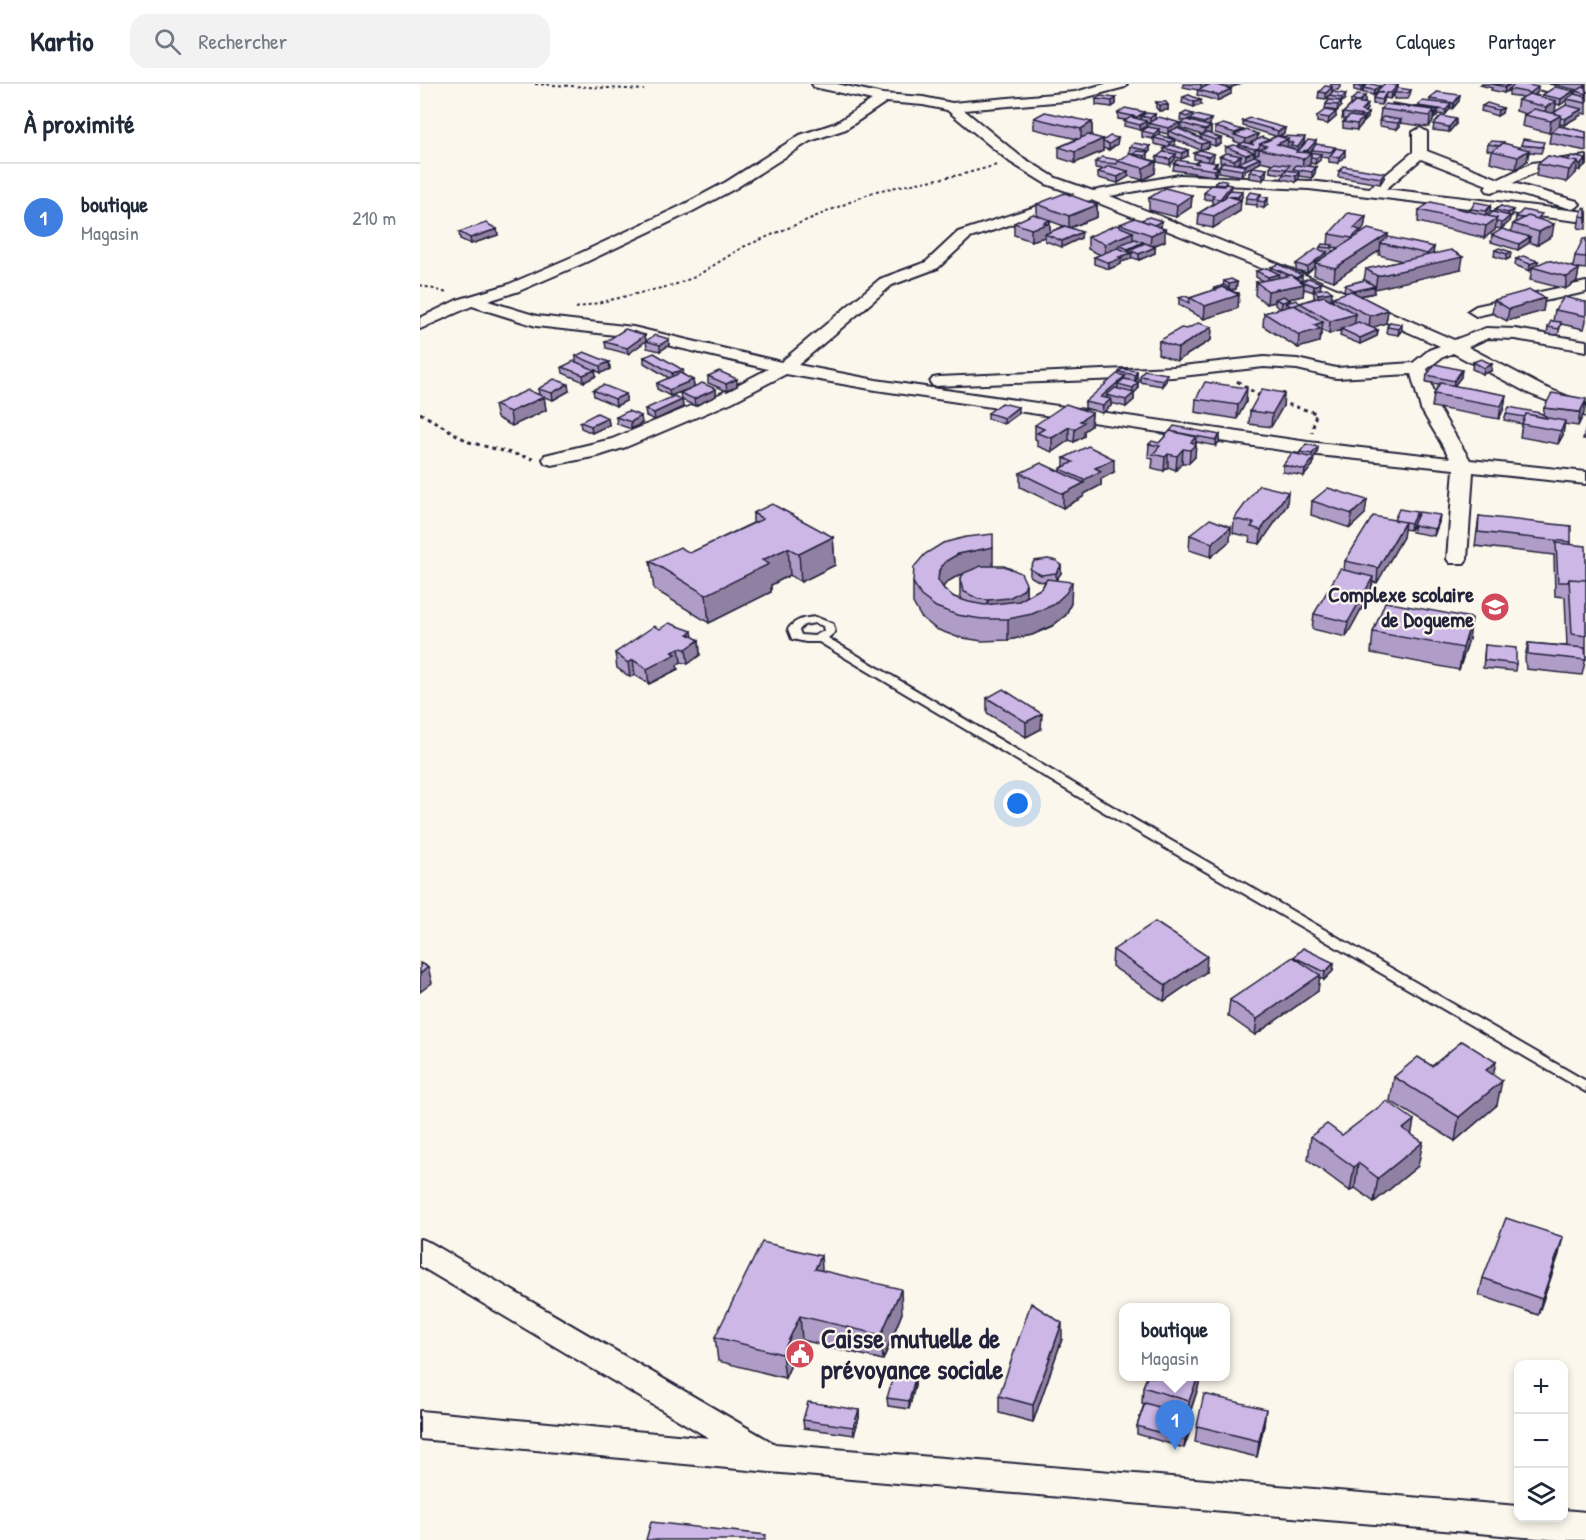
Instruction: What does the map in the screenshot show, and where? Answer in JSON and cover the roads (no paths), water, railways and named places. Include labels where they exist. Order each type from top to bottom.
[{"type":"street","points":[[819,84],[883,98],[952,106],[1076,96],[1120,84]]},
{"type":"street","points":[[1533,84],[1586,96]]},
{"type":"street","points":[[420,324],[578,260],[686,209],[731,185],[805,138],[841,126],[883,98]]},
{"type":"street","points":[[967,120],[985,105]]},
{"type":"street","points":[[952,106],[1015,159],[1051,181],[1092,195],[1292,275],[1453,346],[1536,390],[1586,411]]},
{"type":"street","points":[[1373,193],[1420,153],[1420,132]]},
{"type":"street","points":[[1420,153],[1455,169],[1499,184],[1586,207]]},
{"type":"street","points":[[1459,204],[1537,166],[1586,160]]},
{"type":"street","points":[[552,459],[598,450],[619,443],[726,398],[784,368],[886,282],[932,265],[964,235],[1055,204],[1092,195],[1179,179],[1266,182],[1586,217]]},
{"type":"street","points":[[1476,311],[1586,287]]},
{"type":"street","points":[[473,301],[506,314],[536,321],[633,332],[784,368],[876,385],[1308,448],[1586,478]]},
{"type":"street","points":[[876,385],[1123,372],[1173,372],[1218,366],[1283,362],[1342,374],[1418,368],[1425,360],[1486,333],[1500,333],[1586,346]]},
{"type":"street","points":[[1418,368],[1430,409],[1464,466],[1457,559]]},
{"type":"street","points":[[420,1251],[770,1458]]},
{"type":"street","points":[[420,1425],[770,1458],[1586,1527]]},
{"type":"lane","points":[[822,639],[1133,824],[1586,1087]]},
{"type":"place","name":"Complexe scolaire de Dogueme","points":[[1495,607]]},
{"type":"place","name":"Caisse mutuelle de prévoyance sociale","points":[[800,1354]]},
{"type":"place","name":"boutique","points":[[1175,1450]]}]
